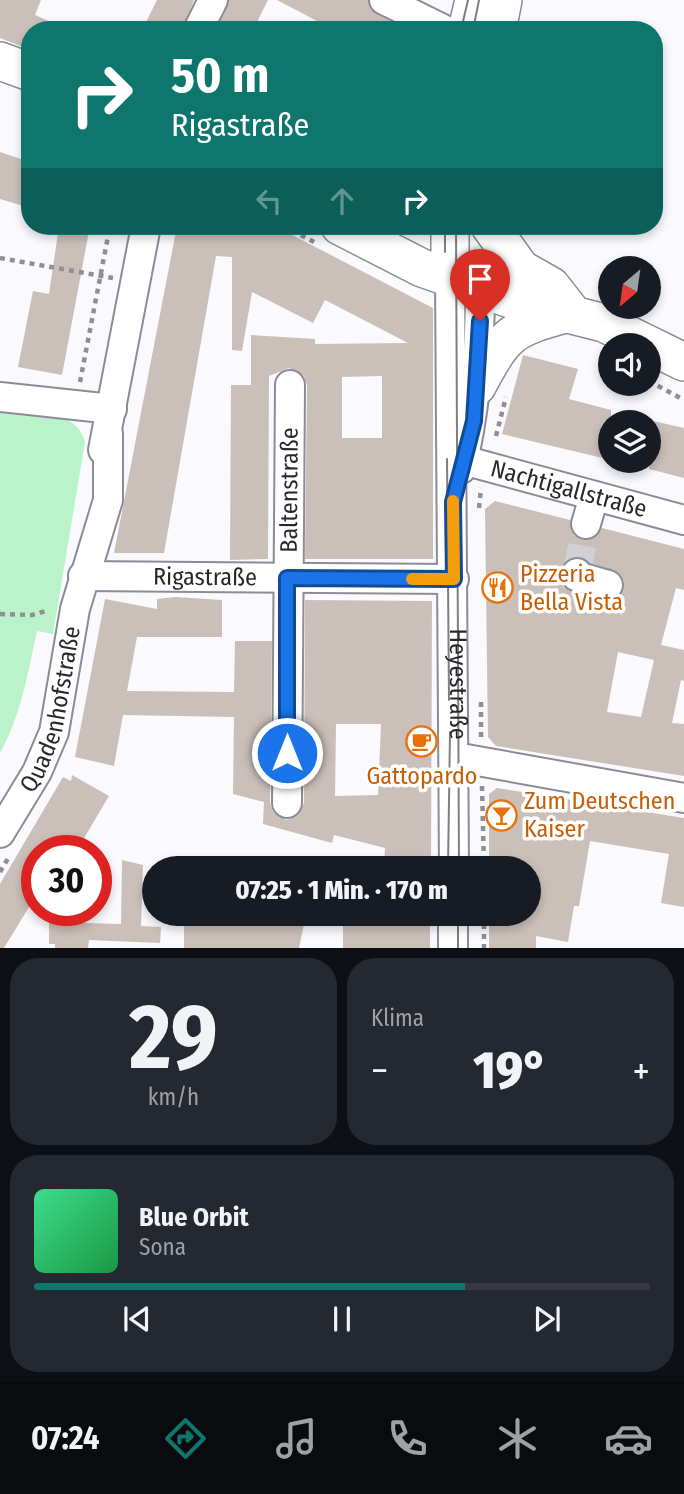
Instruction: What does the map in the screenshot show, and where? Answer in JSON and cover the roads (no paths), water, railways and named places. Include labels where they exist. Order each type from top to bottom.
[{"type":"main road","points":[[469,21],[474,0]]},
{"type":"main road","points":[[498,21],[503,0]]},
{"type":"main road","points":[[0,61],[21,69]]},
{"type":"main road","points":[[358,235],[422,268],[513,300],[572,312],[604,323],[684,362]]},
{"type":"main road","name":"Heyestraße","points":[[452,235],[465,283]]},
{"type":"main road","name":"Heyestraße","points":[[465,283],[478,235]]},
{"type":"main road","points":[[497,235],[522,269],[551,286],[572,312]]},
{"type":"main road","points":[[477,386],[499,345],[508,335],[530,324],[572,312]]},
{"type":"street","points":[[203,21],[214,0]]},
{"type":"street","points":[[384,0],[427,21]]},
{"type":"street","name":"Quadenhofstraße","points":[[0,833],[37,772],[54,732],[83,576],[108,500],[110,422],[145,235]]},
{"type":"street","name":"Heyestraße","points":[[458,459],[474,421],[477,386],[465,283]]},
{"type":"street","name":"Heyestraße","points":[[456,856],[468,760],[454,579],[453,502],[458,459],[465,283]]},
{"type":"street","name":"Baltenstraße","points":[[286,803],[290,385]]},
{"type":"street","points":[[0,397],[110,422]]},
{"type":"street","name":"Nachtigallstraße","points":[[458,459],[684,520]]},
{"type":"street","points":[[586,524],[594,496]]},
{"type":"street","points":[[577,572],[576,576],[608,585]]},
{"type":"street","name":"Rigastraße","points":[[83,576],[454,579]]},
{"type":"street","points":[[468,760],[684,798]]},
{"type":"street","points":[[453,926],[453,948]]},
{"type":"tunnel","points":[[577,573],[586,524]]},
{"type":"tram line","points":[[463,21],[468,0]]},
{"type":"tram line","points":[[475,21],[479,0]]},
{"type":"tram line","points":[[445,235],[445,252]]},
{"type":"tram line","points":[[456,235],[459,856]]},
{"type":"tram line","points":[[447,459],[449,700]]},
{"type":"tram line","points":[[448,856],[450,732]]},
{"type":"tram line","points":[[458,926],[458,948]]},
{"type":"place","name":"Pizzeria Bella Vista","points":[[497,588]]},
{"type":"place","name":"Gattopardo","points":[[422,742]]},
{"type":"place","name":"Zum Deutschen Kaiser","points":[[501,815]]}]
